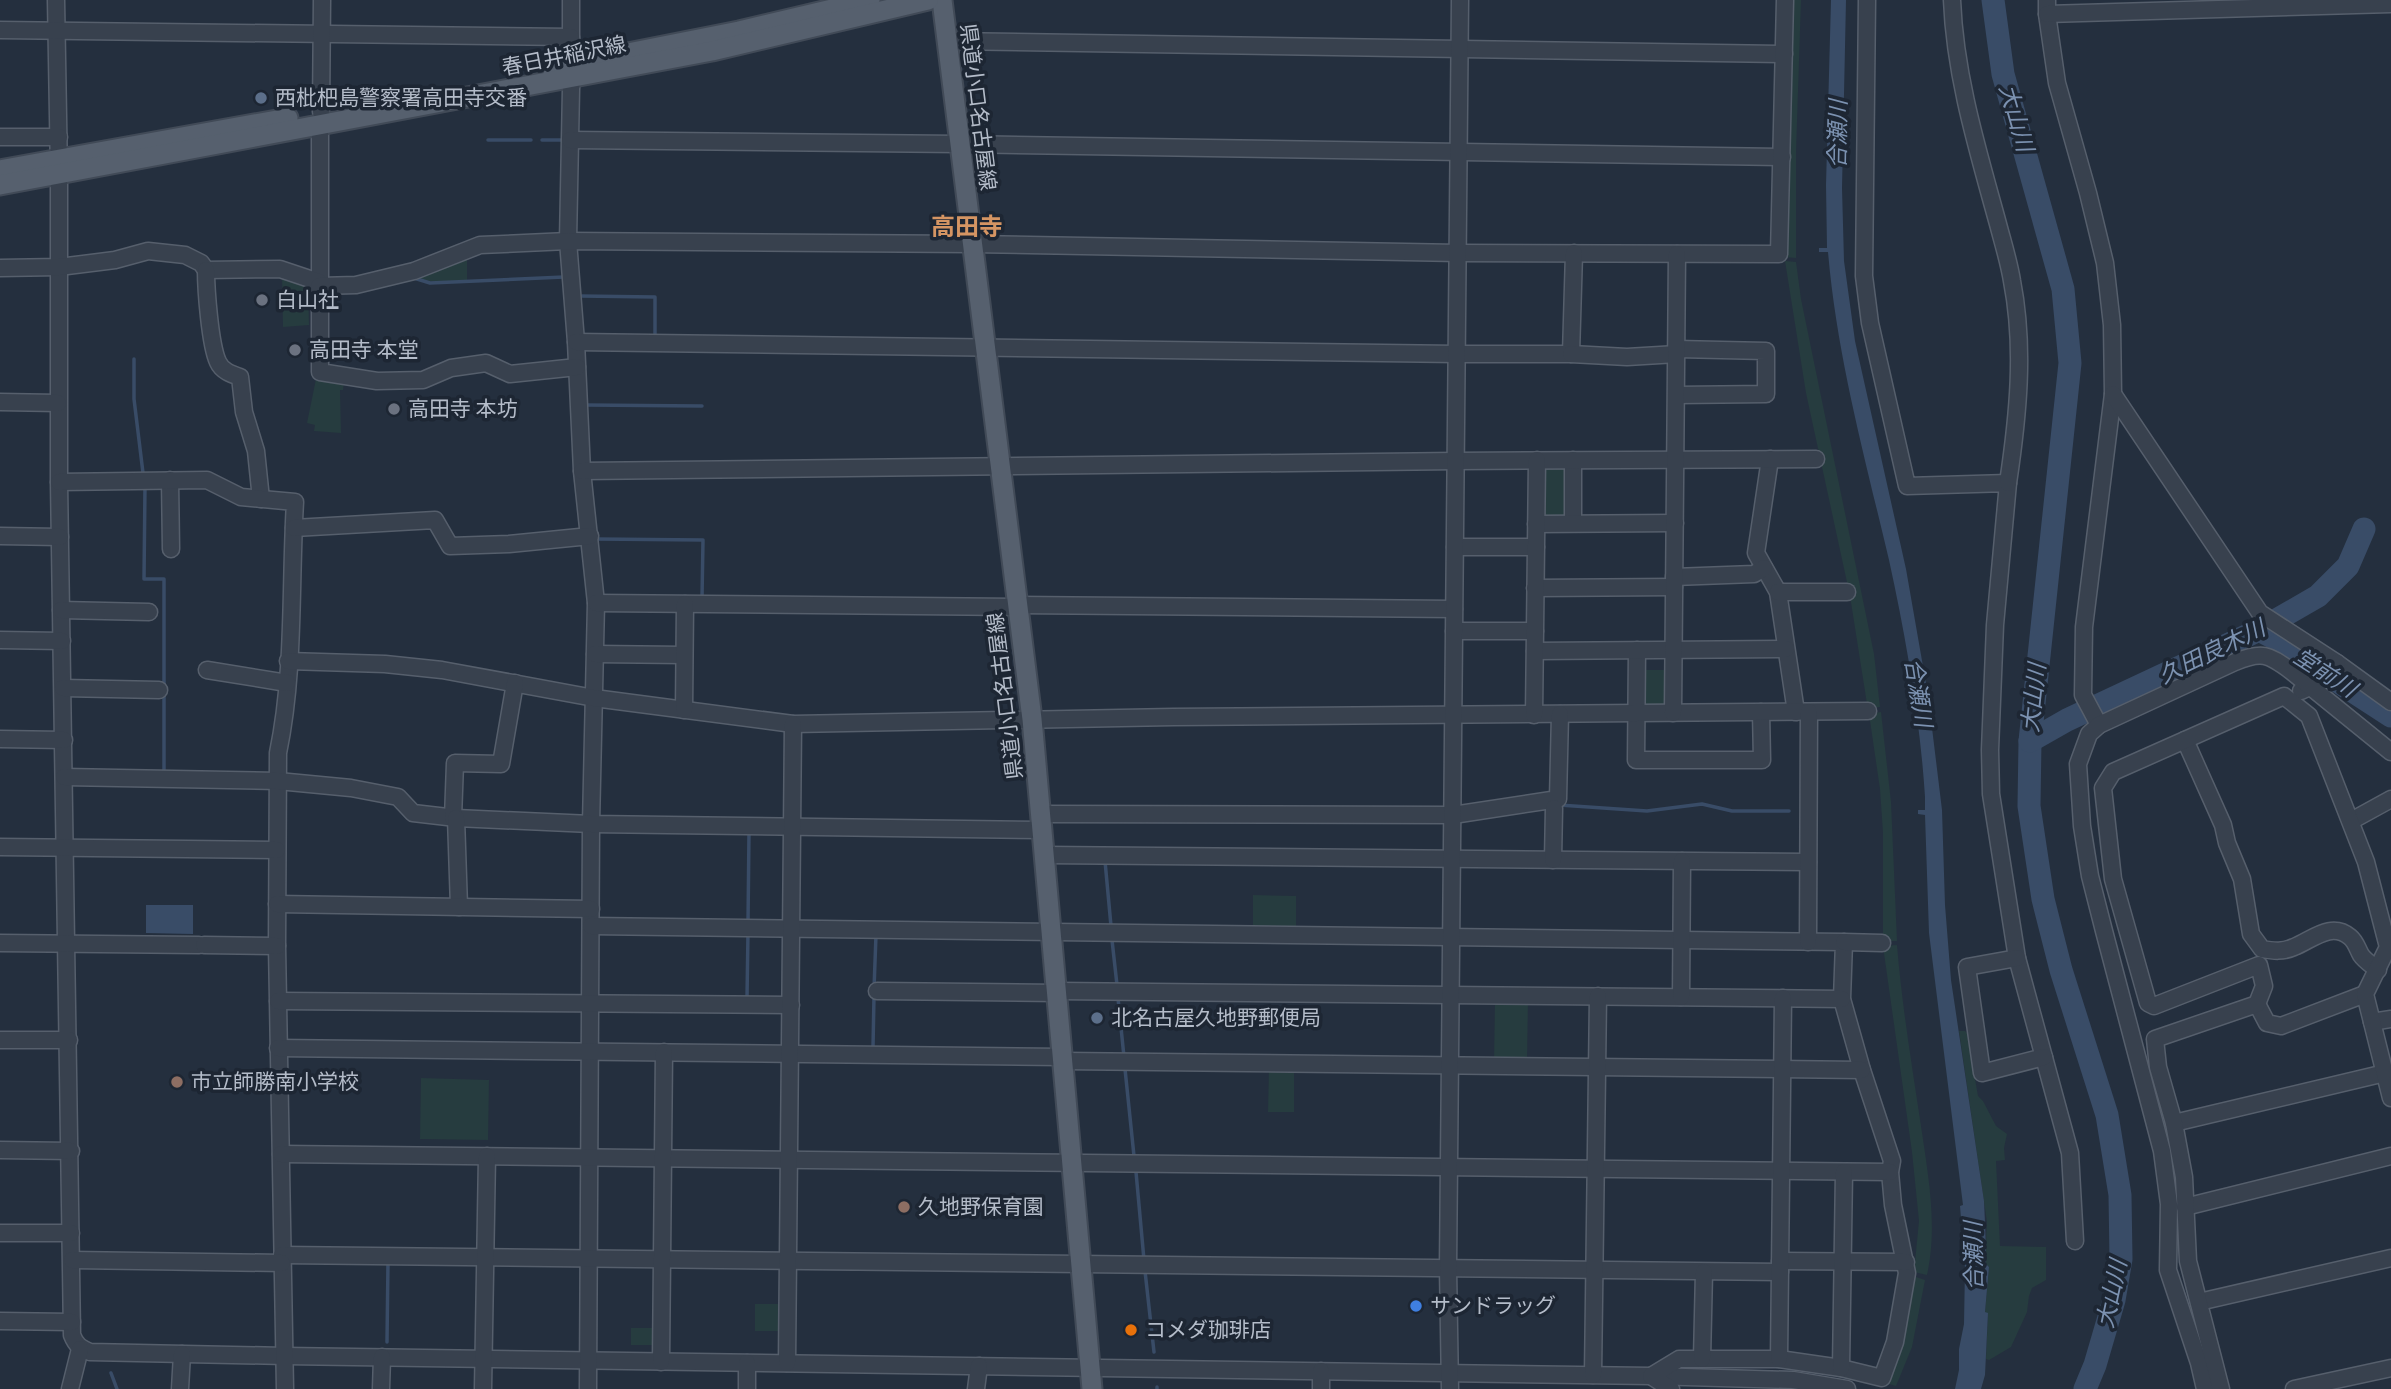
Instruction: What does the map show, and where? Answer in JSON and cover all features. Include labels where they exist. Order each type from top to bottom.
[{"type":"main road","name":"春日井稲沢線","points":[[573,71],[870,0]]},
{"type":"main road","name":"春日井稲沢線","points":[[0,170],[59,166],[573,71],[712,51],[928,0]]},
{"type":"main road","name":"県道小口名古屋線","points":[[942,0],[1032,719],[1092,1389]]},
{"type":"main road","name":"春日井稲沢線","points":[[0,185],[59,166]]},
{"type":"street","points":[[56,0],[59,137],[58,403],[72,1335],[80,1349],[90,1352],[285,1356],[1321,1371],[1449,1381],[1593,1375],[1640,1380],[1793,1380],[1847,1389]]},
{"type":"street","points":[[322,0],[318,284],[320,372],[377,381],[424,380],[451,368],[486,363],[510,374],[577,367]]},
{"type":"street","points":[[571,0],[573,71],[568,241],[582,471],[596,603],[591,824],[588,1389]]},
{"type":"street","points":[[1449,1381],[1460,0]]},
{"type":"street","points":[[206,270],[280,269],[318,284],[356,285],[414,271],[481,245],[568,241],[971,244],[1459,253],[1779,254],[1785,0]]},
{"type":"street","points":[[1867,0],[1864,276],[1870,323],[1907,486],[2008,483]]},
{"type":"street","points":[[1952,0],[1956,52],[1967,108],[2012,280],[2019,332],[2019,395],[2008,483],[1996,625],[1989,771],[1991,794],[2017,958],[2070,1153],[2075,1241]]},
{"type":"street","points":[[2099,725],[2083,695],[2084,627],[2113,394],[2112,326],[2105,263],[2057,83],[2047,7],[2391,4]]},
{"type":"street","points":[[0,30],[571,37]]},
{"type":"street","points":[[946,41],[1784,54]]},
{"type":"street","points":[[0,136],[59,137]]},
{"type":"street","points":[[570,140],[1782,157]]},
{"type":"street","points":[[0,268],[59,267],[115,260],[148,251],[185,255],[201,263],[206,270],[208,305],[217,361],[227,372],[240,377],[244,412],[256,451],[261,499]]},
{"type":"street","points":[[1571,354],[1574,253]]},
{"type":"street","points":[[1673,713],[1677,254]]},
{"type":"street","points":[[576,342],[1627,356],[1677,352],[1766,351],[1766,394],[1677,395]]},
{"type":"street","points":[[2113,394],[2260,613],[2391,702]]},
{"type":"street","points":[[0,402],[58,403]]},
{"type":"street","points":[[1770,459],[1756,553],[1778,592],[1786,649],[1802,712],[1808,942]]},
{"type":"street","points":[[582,471],[1816,459]]},
{"type":"street","points":[[1534,715],[1537,460]]},
{"type":"street","points":[[1573,460],[1573,523]]},
{"type":"street","points":[[170,481],[171,549]]},
{"type":"street","points":[[59,482],[207,481],[241,496],[295,502],[287,683],[284,726],[278,753],[278,1048],[285,1389]]},
{"type":"street","points":[[294,528],[435,520],[450,546],[509,544],[590,536]]},
{"type":"street","points":[[1536,524],[1675,523]]},
{"type":"street","points":[[0,536],[60,537]]},
{"type":"street","points":[[1455,547],[1536,547]]},
{"type":"street","points":[[1535,588],[1674,582],[1754,574],[1764,568]]},
{"type":"street","points":[[1778,592],[1847,592]]},
{"type":"street","points":[[596,603],[1454,609]]},
{"type":"street","points":[[684,710],[685,604]]},
{"type":"street","points":[[61,610],[149,612]]},
{"type":"street","points":[[1454,631],[1535,631]]},
{"type":"street","points":[[0,640],[62,641]]},
{"type":"street","points":[[1535,651],[1786,649]]},
{"type":"street","points":[[1637,650],[1636,760],[1762,760],[1762,712]]},
{"type":"street","points":[[595,654],[684,655]]},
{"type":"street","points":[[2205,1389],[2168,1269],[2169,1204],[2162,1152],[2090,876],[2082,826],[2078,764],[2089,734],[2099,725],[2251,656],[2262,654],[2316,685],[2391,752]]},
{"type":"street","points":[[288,661],[385,664],[442,670],[594,698],[793,723],[1868,711]]},
{"type":"street","points":[[2284,696],[2309,716],[2351,821],[2388,947],[2384,963],[2365,994],[2281,1026],[2267,1023],[2257,1004],[2264,986],[2259,965],[2154,1006],[2148,1003],[2113,878],[2103,788],[2113,772],[2284,696],[2316,685],[2336,664]]},
{"type":"street","points":[[207,670],[287,683]]},
{"type":"street","points":[[458,907],[456,763],[501,764],[515,683]]},
{"type":"street","points":[[63,688],[159,690]]},
{"type":"street","points":[[64,777],[278,781],[351,788],[398,797],[413,813],[455,818],[591,824],[792,827],[1453,815],[1558,799],[1560,714]]},
{"type":"street","points":[[787,1363],[793,723]]},
{"type":"street","points":[[0,739],[64,740]]},
{"type":"street","points":[[2185,740],[2223,824],[2227,844],[2242,879],[2251,934],[2262,949],[2277,952],[2294,947],[2320,933],[2336,930],[2348,935],[2356,943],[2362,957],[2384,963]]},
{"type":"street","points":[[2351,821],[2391,799]]},
{"type":"street","points":[[1553,860],[1554,808]]},
{"type":"street","points":[[0,847],[277,850]]},
{"type":"street","points":[[1045,855],[1808,862]]},
{"type":"street","points":[[1681,997],[1682,861]]},
{"type":"street","points":[[277,904],[591,909]]},
{"type":"street","points":[[591,926],[1882,943]]},
{"type":"street","points":[[1640,1380],[1679,1359],[1779,1359],[1841,1368],[1882,1378],[1895,1342],[1908,1273],[1893,1205],[1890,1172],[1892,1161],[1842,999],[1844,942]]},
{"type":"street","points":[[0,943],[277,946]]},
{"type":"street","points":[[2017,958],[1967,967],[1982,1073],[2044,1056]]},
{"type":"street","points":[[877,991],[1842,999]]},
{"type":"street","points":[[2365,994],[2391,1098]]},
{"type":"street","points":[[1593,1375],[1598,996]]},
{"type":"street","points":[[1779,1359],[1783,998]]},
{"type":"street","points":[[278,1001],[791,1005]]},
{"type":"street","points":[[2221,1389],[2188,1261],[2184,1177],[2174,1123],[2158,1067],[2155,1039],[2257,1004]]},
{"type":"street","points":[[2372,1022],[2391,1019]]},
{"type":"street","points":[[0,1040],[69,1040]]},
{"type":"street","points":[[278,1048],[1862,1070]]},
{"type":"street","points":[[661,1362],[664,1052]]},
{"type":"street","points":[[2174,1123],[2385,1073]]},
{"type":"street","points":[[0,1150],[71,1151]]},
{"type":"street","points":[[281,1154],[1890,1172]]},
{"type":"street","points":[[483,1389],[488,1156]]},
{"type":"street","points":[[2185,1207],[2391,1156]]},
{"type":"street","points":[[1841,1368],[1844,1172]]},
{"type":"street","points":[[0,1233],[71,1233]]},
{"type":"street","points":[[72,1260],[485,1257],[1704,1272],[1842,1262],[1906,1262]]},
{"type":"street","points":[[2199,1302],[2391,1258]]},
{"type":"street","points":[[1702,1359],[1704,1272]]},
{"type":"street","points":[[0,1321],[72,1322]]},
{"type":"street","points":[[70,1389],[80,1349]]},
{"type":"street","points":[[180,1389],[182,1354]]},
{"type":"street","points":[[381,1389],[382,1357]]},
{"type":"street","points":[[747,1363],[747,1389]]},
{"type":"street","points":[[976,1389],[979,1366]]},
{"type":"street","points":[[2294,1389],[2391,1368]]},
{"type":"street","points":[[1321,1371],[1321,1389]]},
{"type":"street","points":[[1640,1380],[1671,1389]]},
{"type":"green space","points":[[1790,0],[1801,0],[1796,258],[1784,257]]},
{"type":"green space","points":[[467,255],[467,281],[430,281],[417,278]]},
{"type":"green space","points":[[1785,261],[1796,262],[1801,299],[1874,654],[1880,707],[1868,708],[1867,704],[1850,596],[1806,393]]},
{"type":"green space","points":[[282,276],[308,285],[309,325],[283,327]]},
{"type":"green space","points":[[320,377],[344,382],[343,390],[340,390],[341,433],[314,431],[315,425],[307,423],[316,379]]},
{"type":"green space","points":[[1547,465],[1569,469],[1568,517],[1542,517],[1542,469]]},
{"type":"green space","points":[[1641,670],[1667,670],[1667,703],[1663,707],[1645,707],[1642,703]]},
{"type":"green space","points":[[1881,712],[1891,802],[1897,941],[1883,941],[1883,833],[1880,789],[1869,714]]},
{"type":"green space","points":[[1253,895],[1296,896],[1296,928],[1253,928]]},
{"type":"green space","points":[[1897,945],[1931,1200],[1932,1238],[1927,1275],[1914,1272],[1919,1221],[1883,946]]},
{"type":"green space","points":[[1495,1001],[1528,1001],[1527,1062],[1494,1061]]},
{"type":"green space","points":[[1959,1031],[1967,1033],[1978,1096],[1996,1126],[2007,1134],[2005,1160],[1996,1161],[2000,1246],[2046,1247],[2046,1280],[2032,1288],[2027,1312],[2011,1347],[1989,1360],[1986,1359],[1988,1314],[1985,1312],[1989,1267],[1986,1264],[1987,1222]]},
{"type":"green space","points":[[1269,1068],[1294,1068],[1294,1112],[1268,1112]]},
{"type":"green space","points":[[421,1078],[489,1080],[488,1140],[420,1139]]},
{"type":"green space","points":[[1913,1276],[1925,1280],[1912,1347],[1896,1386],[1882,1382]]},
{"type":"green space","points":[[755,1304],[783,1304],[783,1331],[755,1331]]},
{"type":"green space","points":[[631,1328],[659,1328],[659,1345],[631,1345]]},
{"type":"water","name":"合瀬川","points":[[1831,0],[1846,0],[1842,188],[1844,261],[1855,341],[1906,569],[1928,695],[1942,810],[1951,980],[1984,1201],[1986,1264],[1989,1267],[1985,1312],[1988,1313],[1985,1375],[1981,1389],[1955,1389],[1964,1324],[1965,1268],[1960,1206],[1963,1205],[1929,933],[1925,815],[1918,814],[1918,810],[1925,810],[1925,797],[1916,708],[1889,560],[1845,369],[1828,252],[1819,252],[1819,248],[1827,248]]},
{"type":"water","points":[[146,905],[193,905],[193,934],[146,933]]},
{"type":"waterway","name":"大山川","points":[[1993,0],[2003,74],[2063,289],[2070,363],[2030,741],[2029,806],[2043,899],[2061,970],[2107,1115],[2120,1195],[2121,1259],[2114,1300],[2085,1389]]},
{"type":"waterway","points":[[488,140],[531,140]]},
{"type":"waterway","points":[[542,140],[561,140]]},
{"type":"waterway","points":[[417,279],[430,283],[564,277]]},
{"type":"waterway","points":[[580,296],[655,297],[655,338]]},
{"type":"waterway","points":[[134,359],[134,399],[143,473]]},
{"type":"waterway","points":[[585,405],[702,406]]},
{"type":"waterway","points":[[145,486],[144,579],[164,579],[164,771]]},
{"type":"waterway","name":"久田良木川","points":[[2030,741],[2067,720],[2259,630],[2318,596],[2348,566],[2364,529]]},
{"type":"waterway","points":[[596,539],[703,540],[702,598]]},
{"type":"waterway","name":"堂前川","points":[[2259,630],[2282,642],[2391,716]]},
{"type":"waterway","points":[[1559,805],[1647,811],[1702,804],[1732,811],[1789,811]]},
{"type":"waterway","points":[[748,923],[749,832]]},
{"type":"waterway","points":[[1105,861],[1111,926]]},
{"type":"waterway","points":[[747,998],[748,932]]},
{"type":"waterway","points":[[874,989],[876,935]]},
{"type":"waterway","points":[[1112,940],[1117,985]]},
{"type":"waterway","points":[[873,1047],[874,996]]},
{"type":"waterway","points":[[1118,998],[1124,1057]]},
{"type":"waterway","points":[[1125,1069],[1134,1156]]},
{"type":"waterway","points":[[1136,1172],[1144,1260]]},
{"type":"waterway","points":[[387,1342],[388,1262]]},
{"type":"waterway","points":[[1145,1271],[1154,1352]]},
{"type":"waterway","points":[[111,1373],[117,1389]]},
{"type":"place","name":"西枇杷島警察署高田寺交番","points":[[261,98]]},
{"type":"place","name":"白山社","points":[[262,300]]},
{"type":"place","name":"高田寺 本堂","points":[[295,350]]},
{"type":"place","name":"高田寺 本坊","points":[[394,409]]},
{"type":"place","name":"北名古屋久地野郵便局","points":[[1097,1018]]},
{"type":"place","name":"市立師勝南小学校","points":[[177,1082]]},
{"type":"place","name":"久地野保育園","points":[[904,1207]]},
{"type":"place","name":"サンドラッグ","points":[[1416,1306]]},
{"type":"place","name":"コメダ珈琲店","points":[[1131,1330]]},
{"type":"district","name":"高田寺","points":[[967,227]]}]
